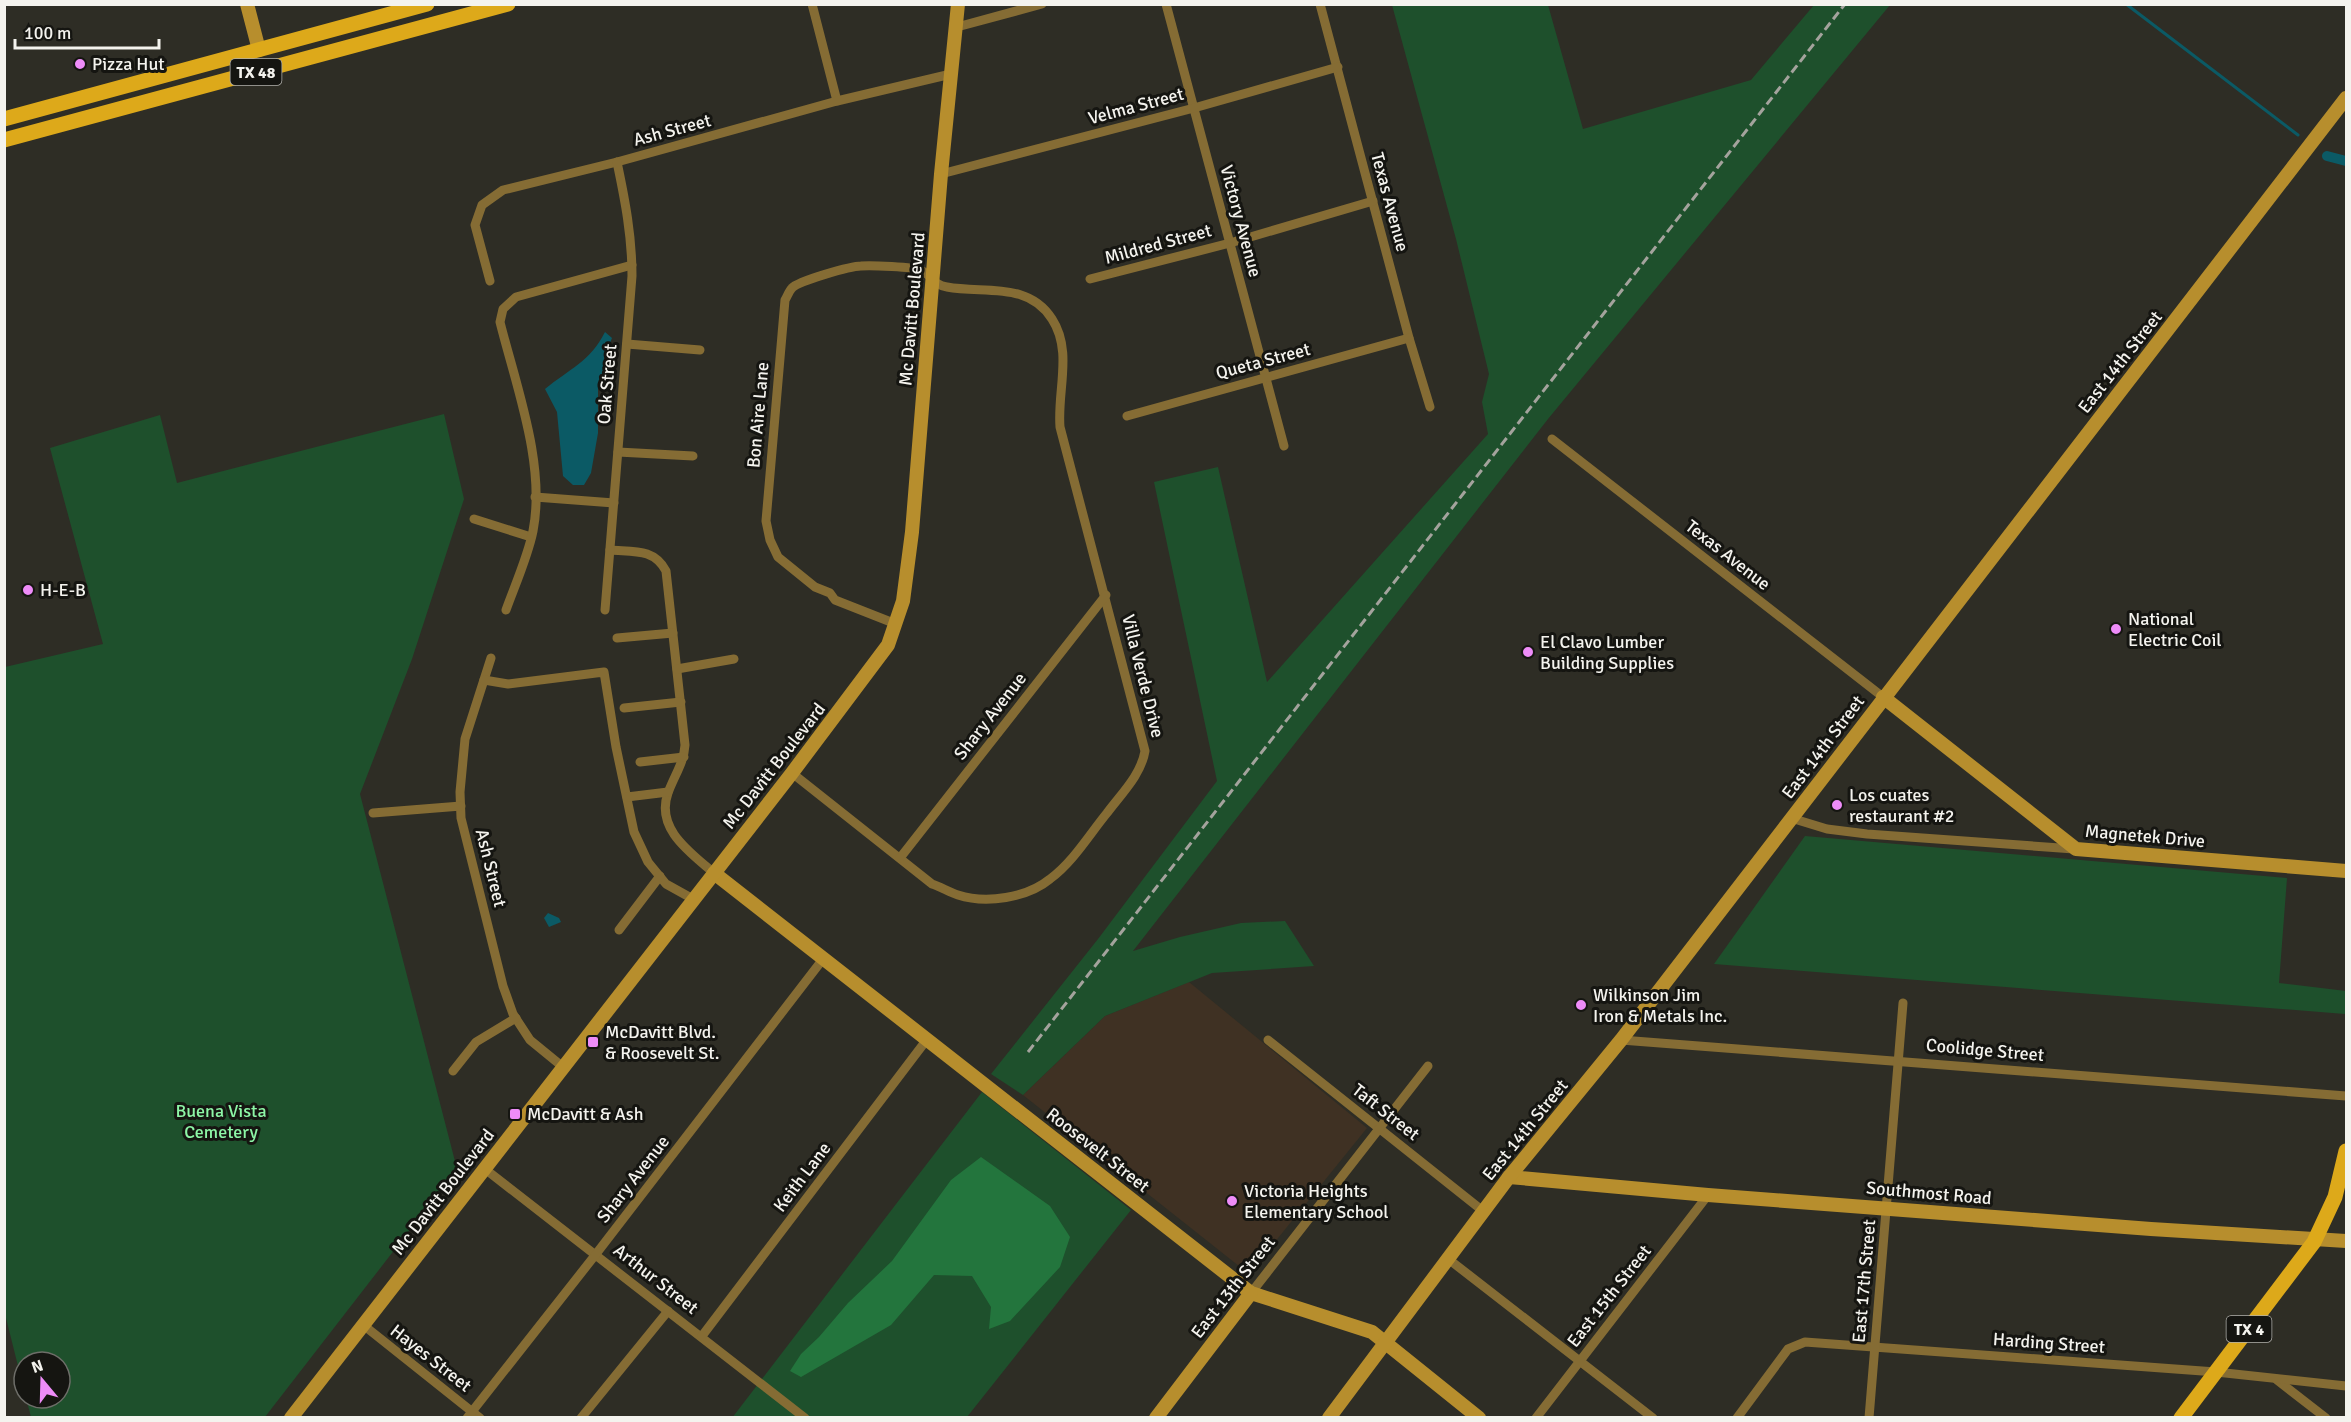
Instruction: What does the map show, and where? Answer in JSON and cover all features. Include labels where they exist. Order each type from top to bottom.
[{"type":"main road","name":"TX 48","points":[[4,140],[508,4]]},
{"type":"main road","name":"TX 48","points":[[4,119],[424,5]]},
{"type":"main road","points":[[275,67],[274,61],[281,53],[413,17],[424,5]]},
{"type":"main road","points":[[117,110],[128,97],[247,65],[259,56],[259,50]]},
{"type":"main road","name":"TX 4","points":[[2181,1418],[2316,1238],[2335,1197],[2346,1151]]},
{"type":"street","points":[[248,4],[259,50]]},
{"type":"street","points":[[812,4],[837,101]]},
{"type":"street","name":"Mc Davitt Boulevard","points":[[291,1418],[792,773],[888,645],[903,601],[912,532],[941,174],[958,4]]},
{"type":"street","points":[[957,27],[1042,4]]},
{"type":"street","name":"Victory Avenue","points":[[1166,4],[1284,446]]},
{"type":"street","name":"Texas Avenue","points":[[1320,4],[1409,338],[1430,407]]},
{"type":"street","name":"Velma Street","points":[[941,174],[1194,108],[1338,67]]},
{"type":"street","name":"Ash Street","points":[[490,281],[476,225],[482,205],[502,190],[617,162],[837,101],[951,74]]},
{"type":"street","name":"East 14th Street","points":[[1329,1418],[1509,1177],[1621,1040],[2346,98]]},
{"type":"street","name":"Oak Street","points":[[605,610],[632,265],[628,212],[617,162]]},
{"type":"street","name":"Mildred Street","points":[[1090,279],[1230,243],[1373,201]]},
{"type":"street","points":[[506,610],[531,537],[535,497],[534,465],[500,322],[503,309],[516,297],[632,265]]},
{"type":"street","name":"Bon Aire Lane","points":[[896,624],[882,621],[835,600],[830,593],[815,586],[778,557],[770,540],[766,521],[785,300],[791,288],[802,282],[859,266],[921,270],[933,282]]},
{"type":"street","name":"Villa Verde Drive","points":[[792,773],[932,884],[959,895],[980,898],[1018,894],[1037,888],[1066,865],[1143,764],[1145,751],[1060,426],[1059,408],[1064,347],[1052,318],[1041,306],[1016,293],[946,287],[933,282]]},
{"type":"street","name":"Queta Street","points":[[1127,416],[1409,338]]},
{"type":"street","points":[[627,344],[700,350]]},
{"type":"street","name":"Texas Avenue","points":[[1552,438],[1883,697]]},
{"type":"street","points":[[618,452],[693,456]]},
{"type":"street","points":[[535,497],[614,503]]},
{"type":"street","points":[[474,519],[531,537]]},
{"type":"street","points":[[610,550],[647,553],[660,561],[668,579],[686,745],[684,757],[668,792],[666,811],[669,827],[678,841],[714,873]]},
{"type":"street","name":"Shary Avenue","points":[[900,858],[1106,595]]},
{"type":"street","points":[[617,638],[673,633]]},
{"type":"street","name":"Ash Street","points":[[491,658],[465,739],[460,783],[461,818],[503,986],[516,1018],[530,1040],[563,1067]]},
{"type":"street","points":[[677,669],[734,659]]},
{"type":"street","points":[[484,680],[508,684],[604,672],[634,832],[648,862],[666,884],[693,899]]},
{"type":"street","name":"Magnetek Drive","points":[[1883,697],[2076,849],[2346,871]]},
{"type":"street","points":[[624,708],[681,702]]},
{"type":"street","points":[[640,762],[684,757]]},
{"type":"street","points":[[627,797],[668,792]]},
{"type":"street","points":[[374,813],[460,806]]},
{"type":"street","points":[[1791,818],[1827,829],[1867,834],[2076,849]]},
{"type":"street","name":"Roosevelt Street","points":[[714,873],[928,1038],[1251,1293],[1371,1332],[1479,1418]]},
{"type":"street","points":[[619,930],[660,876]]},
{"type":"street","name":"Shary Avenue","points":[[469,1414],[824,959]]},
{"type":"street","name":"East 17th Street","points":[[1869,1418],[1904,1003]]},
{"type":"street","points":[[453,1071],[476,1042],[516,1018]]},
{"type":"street","name":"Keith Lane","points":[[702,1336],[928,1038]]},
{"type":"street","name":"Taft Street","points":[[1268,1040],[1483,1211]]},
{"type":"street","name":"Coolidge Street","points":[[1621,1040],[2346,1096]]},
{"type":"street","name":"East 13th Street","points":[[1156,1418],[1428,1066]]},
{"type":"street","name":"Arthur Street","points":[[485,1169],[805,1418]]},
{"type":"street","name":"Southmost Road","points":[[1509,1177],[1708,1195],[2151,1229],[2346,1241]]},
{"type":"street","name":"East 15th Street","points":[[1536,1418],[1708,1195]]},
{"type":"street","points":[[1447,1258],[1653,1418]]},
{"type":"street","points":[[581,1418],[668,1311]]},
{"type":"street","name":"Hayes Street","points":[[362,1324],[469,1414],[480,1418]]},
{"type":"street","name":"Harding Street","points":[[1737,1418],[1788,1349],[1805,1341],[2216,1372],[2346,1386]]},
{"type":"street","points":[[2277,1380],[2326,1418]]},
{"type":"shaded area","name":"Victoria Heights Elementary School","points":[[1189,982],[1367,1128],[1249,1274],[1023,1095],[1105,1016]]},
{"type":"green space","points":[[1392,5],[1548,5],[1583,129],[1751,80],[1814,5],[1890,5],[1548,419],[1133,951],[1241,923],[1285,921],[1314,966],[1212,973],[1105,1016],[1023,1095],[991,1074],[1098,939],[1217,781],[1154,482],[1218,467],[1267,682],[1488,434],[1482,402],[1489,374],[1456,239]]},
{"type":"green space","name":"Buena Vista Cemetery","points":[[444,414],[464,499],[412,659],[360,794],[457,1169],[265,1417],[31,1417],[29,1410],[72,1410],[72,1350],[14,1350],[5,1314],[5,667],[103,644],[50,448],[160,415],[177,483]]},
{"type":"green space","points":[[1805,836],[2287,878],[2279,983],[2346,991],[2345,1014],[1714,964]]},
{"type":"green space","points":[[982,1092],[1131,1210],[967,1417],[732,1418]]},
{"type":"green space","points":[[981,1157],[1050,1206],[1070,1237],[1060,1267],[1010,1321],[989,1329],[991,1307],[972,1276],[934,1275],[891,1325],[801,1377],[790,1371],[801,1354],[848,1303],[892,1261],[951,1180]]},
{"type":"water","points":[[605,332],[612,338],[604,358],[604,373],[598,389],[598,433],[591,473],[584,485],[573,485],[563,476],[557,412],[545,389],[586,358]]},
{"type":"water","points":[[548,913],[559,918],[561,922],[549,927],[544,918]]},
{"type":"waterway","points":[[2126,4],[2298,135]]},
{"type":"waterway","points":[[2327,156],[2346,161]]},
{"type":"railway","points":[[1028,1052],[1845,4]]},
{"type":"place","name":"Pizza Hut","points":[[80,64]]},
{"type":"place","name":"H-E-B","points":[[28,590]]},
{"type":"place","name":"National Electric Coil","points":[[2116,629]]},
{"type":"place","name":"El Clavo Lumber Building Supplies","points":[[1528,652]]},
{"type":"place","name":"Los cuates restaurant #2","points":[[1837,805]]},
{"type":"place","name":"Wilkinson Jim Iron & Metals Inc.","points":[[1581,1005]]},
{"type":"place","name":"McDavitt Blvd. & Roosevelt St.","points":[[593,1042]]},
{"type":"place","name":"McDavitt & Ash","points":[[515,1114]]},
{"type":"place","name":"Victoria Heights Elementary School","points":[[1232,1201]]}]
